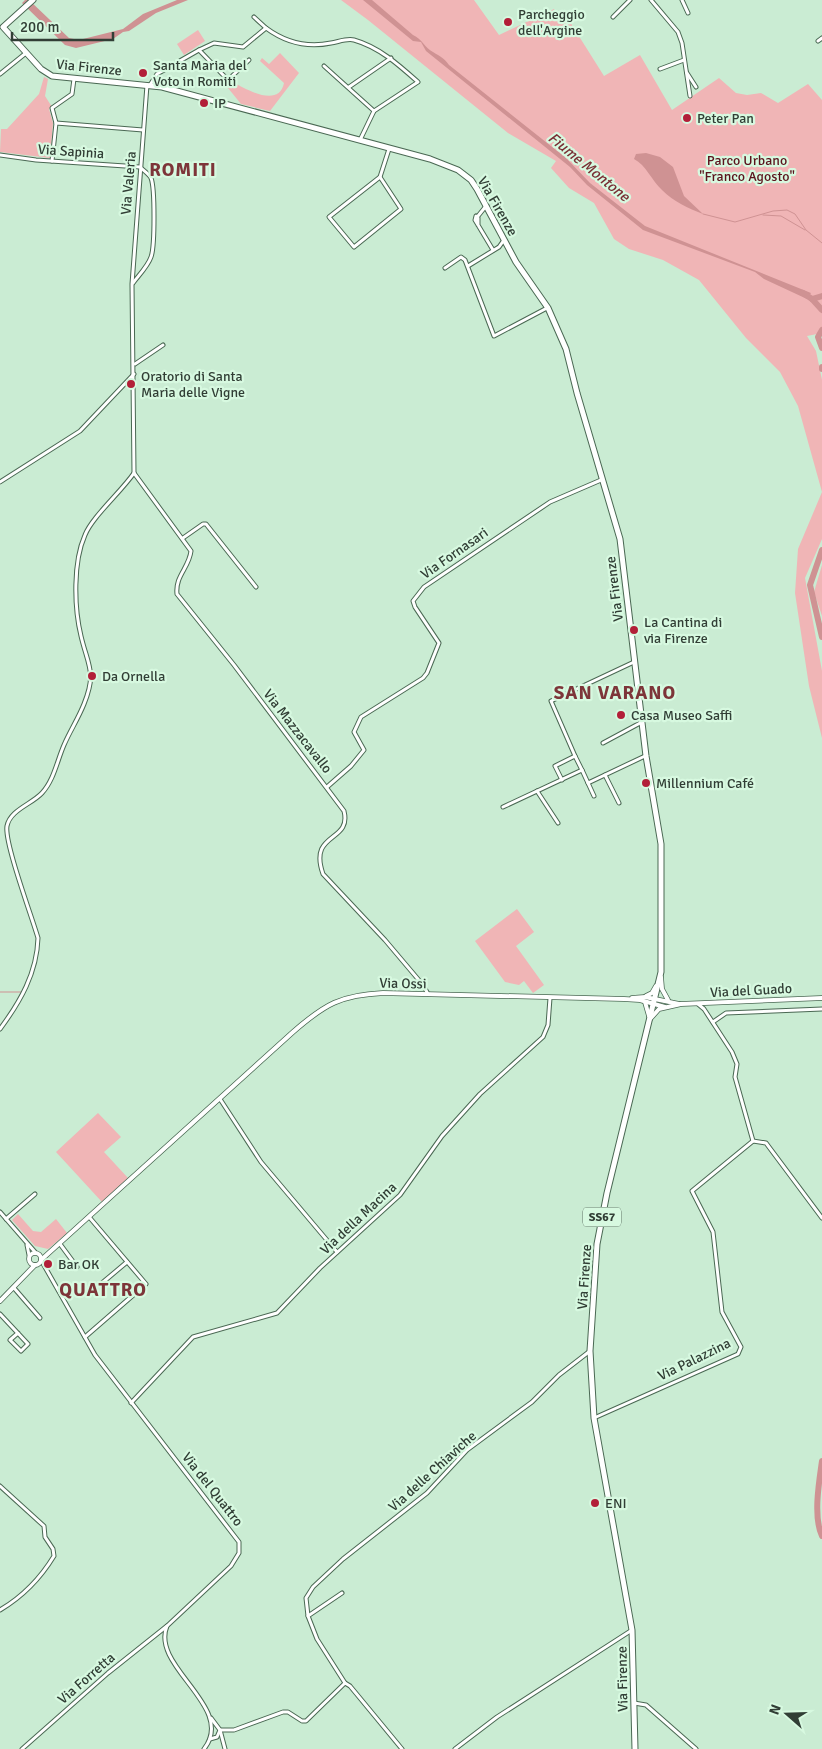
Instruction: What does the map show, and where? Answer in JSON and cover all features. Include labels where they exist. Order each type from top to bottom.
[{"type":"main road","name":"Via Firenze","points":[[33,0],[3,27],[46,73],[74,79],[149,84],[360,140],[435,161],[458,170],[471,180],[508,247],[548,308],[561,334],[601,480],[620,539],[646,756],[661,844],[661,972],[606,1193],[596,1244],[590,1351],[594,1418],[632,1630],[635,1749]]},
{"type":"street","points":[[613,17],[630,0]]},
{"type":"street","points":[[651,0],[678,32],[690,96]]},
{"type":"street","points":[[682,0],[688,13]]},
{"type":"street","points":[[254,17],[283,40],[321,45],[352,40],[391,58],[418,82],[374,111],[360,140]]},
{"type":"street","points":[[149,84],[157,74],[198,50],[214,43],[243,47],[266,28]]},
{"type":"street","points":[[198,50],[228,80],[249,60]]},
{"type":"street","points":[[0,74],[26,53]]},
{"type":"street","points":[[349,87],[391,58]]},
{"type":"street","points":[[660,69],[684,60]]},
{"type":"street","points":[[324,66],[374,111]]},
{"type":"street","points":[[685,70],[696,87]]},
{"type":"street","points":[[52,161],[56,123],[52,108],[72,94],[74,79]]},
{"type":"street","name":"Via Valeria","points":[[134,473],[132,284],[140,167],[149,84]]},
{"type":"street","points":[[56,123],[144,130]]},
{"type":"street","points":[[380,177],[401,208],[354,247],[329,217],[380,177],[389,149]]},
{"type":"street","name":"Via Sapinia","points":[[0,155],[52,161],[140,167]]},
{"type":"street","points":[[132,284],[151,258],[154,243],[151,178],[140,167]]},
{"type":"street","points":[[486,206],[478,216],[478,225],[493,250]]},
{"type":"street","points":[[468,266],[498,247],[504,239]]},
{"type":"street","points":[[498,247],[508,247]]},
{"type":"street","points":[[445,268],[461,257],[468,266],[494,336],[548,308]]},
{"type":"street","points":[[134,364],[162,345]]},
{"type":"street","points":[[0,482],[80,430],[134,373]]},
{"type":"street","points":[[0,1029],[23,996],[38,950],[38,938],[12,852],[7,824],[11,817],[42,793],[56,768],[63,746],[89,690],[92,673],[81,635],[76,569],[85,534],[90,525],[122,490],[134,473]]},
{"type":"street","name":"Via Mazzacavallo","points":[[134,473],[191,551],[190,561],[177,579],[176,594],[344,811],[347,821],[344,828],[326,842],[320,851],[319,862],[323,874],[385,940],[423,985],[428,994]]},
{"type":"street","name":"Via Fornasari","points":[[327,787],[351,766],[364,750],[354,732],[361,717],[423,678],[438,648],[438,640],[415,607],[413,601],[424,587],[550,502],[601,480]]},
{"type":"street","points":[[183,538],[203,524],[206,524],[256,587]]},
{"type":"street","points":[[594,796],[551,701],[634,662]]},
{"type":"street","points":[[602,743],[642,722]]},
{"type":"street","points":[[562,780],[555,766],[575,756]]},
{"type":"street","points":[[588,783],[646,756]]},
{"type":"street","points":[[503,807],[582,770]]},
{"type":"street","points":[[605,776],[619,803]]},
{"type":"street","points":[[537,791],[558,823]]},
{"type":"street","points":[[644,997],[655,988],[661,972]]},
{"type":"street","points":[[661,972],[662,989],[668,1000]]},
{"type":"street","name":"Via Ossi","points":[[0,1301],[49,1252],[90,1218],[315,1013],[335,1001],[363,994],[428,994],[550,998],[624,999],[644,997],[654,1001]]},
{"type":"street","name":"Via della Macina","points":[[131,1403],[193,1337],[277,1313],[337,1252],[400,1196],[442,1136],[480,1094],[543,1038],[548,1024],[550,998]]},
{"type":"street","name":"Via del Guado","points":[[654,1001],[665,1007],[681,1004],[822,998]]},
{"type":"street","name":"Via Ossi","points":[[624,999],[645,1002],[654,1001]]},
{"type":"street","name":"Via del Guado","points":[[654,1001],[668,1000],[681,1004]]},
{"type":"street","points":[[645,1002],[649,1011],[649,1021]]},
{"type":"street","points":[[698,1004],[713,1022],[732,1052],[737,1064],[736,1077],[753,1141],[766,1143],[822,1218]]},
{"type":"street","points":[[649,1021],[655,1013],[665,1007]]},
{"type":"street","name":"Via del Guado","points":[[713,1022],[726,1013],[822,1009]]},
{"type":"street","points":[[220,1099],[270,1174],[337,1252]]},
{"type":"street","name":"Via Palazzina","points":[[594,1418],[740,1351],[741,1347],[722,1312],[713,1232],[692,1191],[753,1141]]},
{"type":"street","points":[[6,1220],[35,1194]]},
{"type":"street","points":[[0,1212],[27,1245],[37,1253],[38,1263],[29,1260]]},
{"type":"street","points":[[84,1337],[146,1284],[90,1218]]},
{"type":"street","points":[[60,1244],[77,1267]]},
{"type":"street","points":[[27,1245],[30,1255],[27,1275]]},
{"type":"street","points":[[30,1255],[49,1252]]},
{"type":"street","points":[[102,1283],[128,1262]]},
{"type":"street","name":"Via del Quattro","points":[[38,1263],[45,1268],[94,1355],[236,1537],[240,1548],[232,1566],[167,1626]]},
{"type":"street","points":[[14,1288],[40,1318]]},
{"type":"street","points":[[0,1314],[18,1333],[28,1344],[21,1351],[10,1340],[18,1333]]},
{"type":"street","name":"Via delle Chiaviche","points":[[402,1749],[350,1686],[345,1683],[317,1639],[308,1616],[306,1598],[313,1586],[343,1559],[427,1493],[467,1450],[532,1402],[559,1375],[590,1351]]},
{"type":"street","points":[[0,1486],[44,1526],[45,1537],[53,1549],[54,1556],[34,1583],[16,1601],[0,1610]]},
{"type":"street","points":[[308,1616],[342,1593]]},
{"type":"street","points":[[167,1626],[164,1640],[166,1648],[220,1730],[225,1749]]},
{"type":"street","name":"Via Forretta","points":[[22,1749],[108,1673],[167,1626]]},
{"type":"street","points":[[455,1749],[497,1717],[632,1630]]},
{"type":"street","points":[[220,1730],[234,1730],[284,1712],[288,1712],[302,1721],[306,1721],[345,1683]]},
{"type":"street","points":[[634,1703],[646,1705],[696,1749]]},
{"type":"street","points":[[204,1749],[210,1739],[211,1718]]},
{"type":"street","points":[[210,1739],[217,1737],[220,1730]]},
{"type":"green space","name":"Parco Urbano \"Franco Agosto\"","points":[[341,0],[474,0],[499,35],[554,9],[558,18],[565,14],[604,76],[640,55],[672,110],[719,78],[736,93],[747,95],[761,93],[778,103],[808,84],[822,100],[822,333],[807,336],[816,351],[822,380],[822,492],[798,406],[780,372],[746,338],[699,280],[663,260],[629,249],[614,239],[594,203],[569,188],[551,168],[556,161],[508,133]]},
{"type":"green space","points":[[198,30],[205,41],[184,55],[177,44]]},
{"type":"green space","points":[[280,53],[299,73],[270,111],[241,104],[228,88],[233,82],[262,95],[276,95],[281,90],[284,83],[260,61],[262,58],[269,64]]},
{"type":"green space","points":[[44,77],[48,79],[45,96],[52,107],[49,109],[53,123],[50,158],[0,152],[1,129],[7,129],[39,94]]},
{"type":"green space","points":[[822,492],[822,539],[805,578],[822,671],[822,738],[809,686],[795,593],[798,549]]},
{"type":"green space","points":[[822,565],[822,616],[814,592]]},
{"type":"green space","points":[[517,909],[534,932],[516,946],[544,985],[533,993],[524,981],[519,985],[505,982],[475,941]]},
{"type":"green space","points":[[98,1113],[121,1137],[104,1152],[128,1178],[102,1202],[56,1152]]},
{"type":"green space","points":[[18,1214],[33,1231],[41,1232],[56,1219],[67,1233],[48,1249],[35,1246],[12,1220]]},
{"type":"shaded area","points":[[25,0],[29,0],[69,38],[79,40],[123,29],[143,14],[177,0],[188,0],[156,13],[113,39],[76,48],[65,45],[22,3]]},
{"type":"shaded area","points":[[363,0],[372,0],[419,39],[430,50],[566,158],[590,183],[645,226],[811,293],[807,299],[764,279],[755,272],[643,230],[587,185],[570,167],[426,51],[421,42],[413,41]]},
{"type":"shaded area","points":[[646,153],[660,157],[673,167],[684,196],[703,214],[676,201],[658,186],[642,165],[634,159],[636,154]]},
{"type":"waterway","points":[[703,214],[735,222],[773,211],[787,210],[795,214],[806,230],[822,243]]},
{"type":"waterway","points":[[763,215],[781,216],[805,230]]},
{"type":"waterway","name":"Fiume Montone","points":[[803,293],[812,299],[822,310]]},
{"type":"waterway","points":[[812,299],[822,296]]},
{"type":"waterway","name":"Fiume Montone","points":[[822,330],[818,337],[822,348]]},
{"type":"waterway","name":"Fiume Montone","points":[[822,550],[810,585],[822,637]]},
{"type":"waterway","points":[[0,992],[21,992]]},
{"type":"waterway","name":"Fiume Montone","points":[[822,1461],[817,1509],[822,1536]]},
{"type":"place","name":"Parcheggio dell'Argine","points":[[508,22]]},
{"type":"place","name":"Santa Maria del Voto in Romiti","points":[[143,73]]},
{"type":"place","name":"IP","points":[[204,103]]},
{"type":"place","name":"Peter Pan","points":[[687,118]]},
{"type":"place","name":"Oratorio di Santa Maria delle Vigne","points":[[131,384]]},
{"type":"place","name":"La Cantina di via Firenze","points":[[634,630]]},
{"type":"place","name":"Da Ornella","points":[[92,676]]},
{"type":"place","name":"Casa Museo Saffi","points":[[621,715]]},
{"type":"place","name":"Millennium Café","points":[[646,783]]},
{"type":"place","name":"Bar OK","points":[[48,1264]]},
{"type":"place","name":"ENI","points":[[595,1503]]},
{"type":"district","name":"ROMITI","points":[[183,169]]},
{"type":"district","name":"SAN VARANO","points":[[615,692]]},
{"type":"district","name":"QUATTRO","points":[[103,1289]]}]
